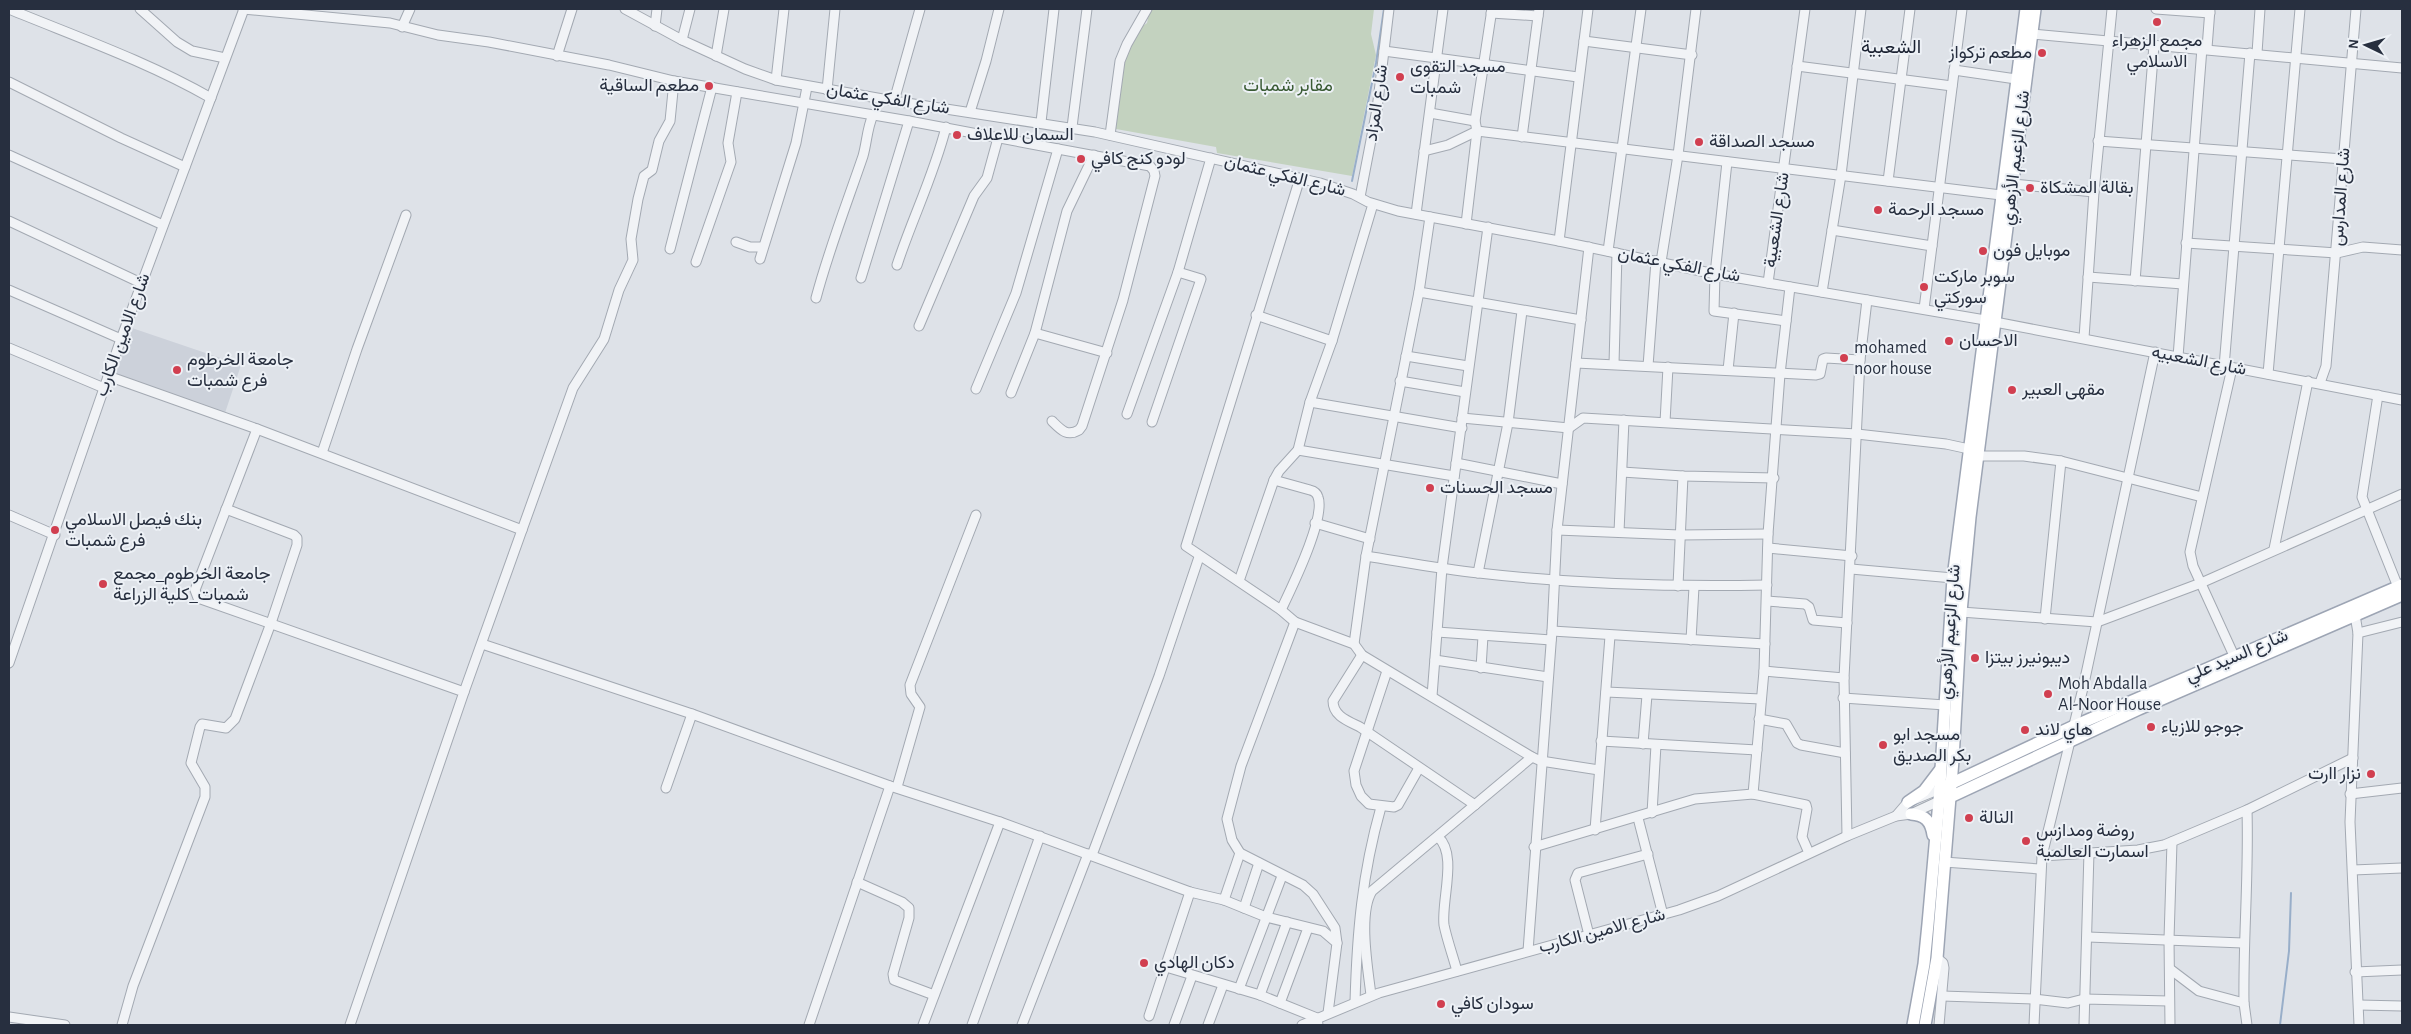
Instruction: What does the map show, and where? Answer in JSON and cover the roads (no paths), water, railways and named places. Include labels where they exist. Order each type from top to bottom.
[{"type":"main road","name":"شارع الزعيم الأزهري","points":[[1913,1025],[1924,964],[1935,848],[1945,786],[1953,760],[1961,612],[1974,452],[1990,321],[2001,195],[2026,9]]},
{"type":"main road","name":"شارع الزعيم الأزهري","points":[[1990,321],[2012,184],[2035,9]]},
{"type":"main road","name":"شارع الزعيم الأزهري","points":[[1945,786],[1941,769],[1953,578],[1974,452]]},
{"type":"main road","name":"شارع السيد علي","points":[[1944,800],[2070,740],[2355,615],[2401,592]]},
{"type":"main road","name":"شارع السيد علي","points":[[1945,786],[2074,726],[2235,658],[2401,592]]},
{"type":"main road","points":[[1953,760],[1956,772],[1961,775],[1974,773]]},
{"type":"main road","points":[[1935,848],[1932,827],[1928,820],[1909,808],[1941,769]]},
{"type":"main road","points":[[1948,813],[1950,806],[1962,791]]},
{"type":"main road","name":"شارع الزعيم الأزهري","points":[[1926,1025],[1937,958],[1948,813],[1944,800]]},
{"type":"street","points":[[9,9],[168,73],[211,98]]},
{"type":"street","points":[[140,9],[177,42],[192,51],[225,58]]},
{"type":"street","points":[[244,9],[372,21],[438,35],[609,65],[674,81],[946,127],[1094,156],[1109,154],[1150,166],[1154,171],[1154,176],[1124,300],[1080,430],[1073,434],[1063,432],[1052,421]]},
{"type":"street","name":"شارع الامين الكارب","points":[[9,663],[141,283],[244,9]]},
{"type":"street","points":[[402,27],[410,9]]},
{"type":"street","points":[[557,56],[572,9]]},
{"type":"street","name":"شارع الفكي عثمان","points":[[626,9],[682,40],[776,80],[894,101],[1072,127],[1300,178],[1335,187],[1373,204],[1430,217],[1560,241],[1715,274],[1990,321]]},
{"type":"street","points":[[655,26],[657,9]]},
{"type":"street","points":[[682,40],[690,9]]},
{"type":"street","points":[[716,56],[724,9]]},
{"type":"street","points":[[773,9],[784,9],[776,80]]},
{"type":"street","points":[[827,90],[835,9]]},
{"type":"street","points":[[894,101],[920,9]]},
{"type":"street","points":[[970,112],[986,61],[999,9]]},
{"type":"street","points":[[1041,122],[1054,9]]},
{"type":"street","points":[[1072,127],[1087,9]]},
{"type":"street","points":[[1110,135],[1120,61],[1127,44],[1147,9]]},
{"type":"street","name":"شارع المزاد","points":[[1360,197],[1368,164],[1389,9]]},
{"type":"street","points":[[1416,214],[1443,9]]},
{"type":"street","points":[[1560,241],[1570,143],[1588,9]]},
{"type":"street","points":[[1614,364],[1613,252],[1622,149],[1641,9]]},
{"type":"street","points":[[1648,366],[1659,262],[1678,155],[1692,55],[1696,9]]},
{"type":"street","name":"شارع الشعبية","points":[[1768,283],[1805,9]]},
{"type":"street","points":[[1822,292],[1840,176],[1861,9]]},
{"type":"street","points":[[1888,181],[1910,9]]},
{"type":"street","points":[[1924,309],[1962,9]]},
{"type":"street","points":[[2084,338],[2098,141],[2112,9]]},
{"type":"street","points":[[2156,9],[2210,11],[2194,147],[2178,357]]},
{"type":"street","points":[[2235,658],[2193,566],[2190,552],[2228,368],[2242,151],[2260,9]]},
{"type":"street","points":[[2268,374],[2300,9]]},
{"type":"street","name":"شارع المدارس","points":[[2320,384],[2326,366],[2337,253],[2356,9]]},
{"type":"street","points":[[1466,224],[1477,131],[1475,121],[1485,64],[1491,11],[1538,12],[1522,137]]},
{"type":"street","points":[[2032,34],[2108,42],[2205,48],[2402,68]]},
{"type":"street","points":[[1584,41],[1636,46],[1692,55]]},
{"type":"street","points":[[2135,281],[2154,45]]},
{"type":"street","points":[[1384,51],[1578,77]]},
{"type":"street","points":[[1797,66],[1952,86]]},
{"type":"street","points":[[1954,70],[2016,79]]},
{"type":"street","points":[[350,1025],[464,692],[573,388],[604,339],[619,290],[633,260],[631,239],[638,199],[644,176],[652,170],[659,141],[670,121],[674,81]]},
{"type":"street","points":[[9,82],[185,167]]},
{"type":"street","points":[[670,249],[712,87]]},
{"type":"street","points":[[760,259],[762,247],[796,143],[801,123],[802,103],[807,87]]},
{"type":"street","points":[[696,262],[730,162],[728,143],[737,92]]},
{"type":"street","points":[[862,278],[906,120],[907,103]]},
{"type":"street","points":[[1430,113],[1475,121]]},
{"type":"street","points":[[816,298],[832,242],[864,153],[873,115]]},
{"type":"street","points":[[897,265],[910,224],[922,200],[946,127]]},
{"type":"street","points":[[1424,151],[1448,146],[1477,131],[2001,195]]},
{"type":"street","points":[[920,326],[974,196],[988,178],[998,138]]},
{"type":"street","points":[[2098,141],[2343,159]]},
{"type":"street","points":[[976,389],[1016,293],[1058,149]]},
{"type":"street","points":[[9,155],[163,225]]},
{"type":"street","points":[[1011,393],[1035,333],[1067,211],[1094,156]]},
{"type":"street","points":[[1127,414],[1178,272],[1212,158]]},
{"type":"street","points":[[1727,162],[1715,274],[1714,311],[1786,321]]},
{"type":"street","points":[[1300,178],[1186,546],[1281,610],[1295,622],[1354,644],[1362,655],[1387,671],[1537,759],[1599,770]]},
{"type":"street","points":[[2012,184],[2094,192]]},
{"type":"street","points":[[1239,581],[1274,480],[1282,467],[1298,450],[1310,402],[1332,341],[1373,204]]},
{"type":"street","points":[[322,453],[357,349],[406,215]]},
{"type":"street","points":[[1354,644],[1366,556],[1419,292],[1430,217]]},
{"type":"street","points":[[9,221],[141,283]]},
{"type":"street","points":[[1432,696],[1442,568],[1476,302],[1488,227]]},
{"type":"street","points":[[1832,230],[1932,246]]},
{"type":"street","points":[[736,242],[750,247],[762,247]]},
{"type":"street","points":[[2186,243],[2337,253],[2363,247],[2402,250]]},
{"type":"street","points":[[1528,951],[1537,759],[1552,636],[1557,530],[1589,247]]},
{"type":"street","points":[[1152,422],[1202,279],[1178,272]]},
{"type":"street","points":[[2088,277],[2183,284]]},
{"type":"street","points":[[1753,794],[1764,671],[1768,534],[1778,428],[1780,374],[1790,286]]},
{"type":"street","points":[[9,290],[121,339]]},
{"type":"street","points":[[1419,292],[1581,320]]},
{"type":"street","points":[[1847,836],[1843,698],[1852,556],[1860,360],[1867,300]]},
{"type":"street","points":[[1478,573],[1497,470],[1508,423],[1522,311]]},
{"type":"street","points":[[1728,370],[1734,313]]},
{"type":"street","points":[[1256,315],[1332,341]]},
{"type":"street","name":"شارع الشعبيه","points":[[1990,321],[2402,400]]},
{"type":"street","points":[[1035,333],[1107,353]]},
{"type":"street","points":[[9,348],[104,388]]},
{"type":"street","points":[[2034,1025],[2042,856],[2074,726],[2155,352]]},
{"type":"street","points":[[1406,356],[1468,366]]},
{"type":"street","points":[[1576,362],[1780,374],[1820,374],[1823,359],[1860,360]]},
{"type":"street","points":[[1664,422],[1668,367]]},
{"type":"street","points":[[108,376],[322,453],[522,530]]},
{"type":"street","points":[[1400,381],[1465,392]]},
{"type":"street","points":[[2274,549],[2308,381]]},
{"type":"street","points":[[2378,395],[2362,497],[2401,592]]},
{"type":"street","points":[[1310,402],[1394,416],[1462,423],[1508,423],[1569,428],[1583,418],[1856,434],[1974,452],[2061,461],[2202,497]]},
{"type":"street","points":[[1619,532],[1624,420]]},
{"type":"street","points":[[257,429],[195,590],[195,595],[198,598],[464,692]]},
{"type":"street","points":[[1298,450],[1454,476]]},
{"type":"street","points":[[2045,618],[2061,461]]},
{"type":"street","points":[[1456,463],[1562,484]]},
{"type":"street","points":[[1622,472],[1683,476],[1774,478]]},
{"type":"street","points":[[1678,586],[1683,476]]},
{"type":"street","points":[[1274,480],[1316,492],[1319,503],[1301,568],[1281,610]]},
{"type":"street","points":[[1961,612],[2097,622],[2201,583],[2274,549],[2402,494]]},
{"type":"street","points":[[122,1025],[133,986],[205,797],[206,787],[190,763],[200,727],[202,724],[226,728],[231,725],[271,623],[298,545],[297,538],[294,535],[226,509]]},
{"type":"street","points":[[9,515],[55,535]]},
{"type":"street","points":[[809,1025],[857,882],[893,787],[920,707],[911,694],[910,685],[976,515]]},
{"type":"street","points":[[1315,523],[1370,538]]},
{"type":"street","points":[[1557,530],[1680,535],[1768,534]]},
{"type":"street","points":[[1768,548],[1852,556]]},
{"type":"street","points":[[1366,556],[1478,573],[1554,580],[1694,587],[1767,585]]},
{"type":"street","points":[[1022,1025],[1159,676],[1200,557]]},
{"type":"street","points":[[1851,569],[1953,578]]},
{"type":"street","points":[[1691,640],[1694,587]]},
{"type":"street","points":[[1767,602],[1805,604],[1809,607],[1813,620],[1847,623]]},
{"type":"street","points":[[2355,615],[2358,633],[2350,794],[2350,836],[2359,1025]]},
{"type":"street","points":[[1295,622],[1241,766],[1227,819],[1232,840],[1240,853],[1308,888],[1335,928],[1337,943],[1328,1013]]},
{"type":"street","points":[[2358,633],[2402,622]]},
{"type":"street","points":[[1437,632],[1483,636],[1610,636],[1765,644]]},
{"type":"street","points":[[1481,668],[1483,636]]},
{"type":"street","points":[[1595,830],[1610,636]]},
{"type":"street","points":[[482,644],[692,714],[893,787],[1040,836],[1190,892],[1224,900],[1266,917],[1323,931],[1337,943]]},
{"type":"street","points":[[1362,655],[1333,701],[1333,708],[1340,716],[1360,726],[1367,733],[1475,805]]},
{"type":"street","points":[[1435,660],[1548,677]]},
{"type":"street","points":[[1387,671],[1354,770],[1356,785],[1361,796],[1369,804],[1394,807],[1398,805],[1419,768]]},
{"type":"street","points":[[1764,671],[1844,678]]},
{"type":"street","points":[[1606,692],[1761,699]]},
{"type":"street","points":[[1643,744],[1647,695]]},
{"type":"street","points":[[1843,698],[1945,706]]},
{"type":"street","points":[[666,788],[692,714]]},
{"type":"street","points":[[1759,719],[1786,724],[1796,744],[1801,746],[1845,753]]},
{"type":"street","points":[[1601,741],[1757,750]]},
{"type":"street","points":[[1652,813],[1656,745]]},
{"type":"street","points":[[2042,856],[2145,849],[2172,842],[2247,810],[2353,758]]},
{"type":"street","points":[[1372,995],[1365,947],[1369,896],[1475,805],[1537,759]]},
{"type":"street","name":"شارع السيد علي","points":[[1909,808],[1945,786]]},
{"type":"street","points":[[2350,794],[2402,788]]},
{"type":"street","points":[[1534,847],[1638,818],[1695,799],[1753,794],[1806,805],[1802,836],[1809,853]]},
{"type":"street","name":"شارع الامين الكارب","points":[[1302,1025],[1318,1021],[1328,1013],[1372,995],[1663,915],[1718,896],[1809,853],[1896,816],[1909,808],[1944,800]]},
{"type":"street","points":[[1355,1002],[1356,952],[1362,896],[1369,850],[1382,807]]},
{"type":"street","points":[[2247,810],[2248,872],[2243,943],[2244,1003],[2247,1025]]},
{"type":"street","points":[[1638,818],[1663,915]]},
{"type":"street","points":[[923,1025],[1000,822]]},
{"type":"street","points":[[972,1025],[1040,836]]},
{"type":"street","points":[[1438,837],[1443,842],[1447,856],[1444,924],[1457,971]]},
{"type":"street","points":[[2170,1025],[2169,939],[2172,842]]},
{"type":"street","points":[[2084,1025],[2089,852]]},
{"type":"street","points":[[1224,900],[1240,853]]},
{"type":"street","points":[[1589,935],[1575,880],[1578,872],[1648,854]]},
{"type":"street","points":[[1944,862],[2040,869]]},
{"type":"street","points":[[1244,908],[1259,863]]},
{"type":"street","points":[[2353,870],[2402,868]]},
{"type":"street","points":[[1239,989],[1282,876]]},
{"type":"street","points":[[857,882],[902,902],[909,908],[909,918],[893,974],[894,980],[934,995]]},
{"type":"street","points":[[1149,1016],[1190,892]]},
{"type":"street","points":[[1260,995],[1288,922]]},
{"type":"street","points":[[1280,1003],[1308,928]]},
{"type":"street","points":[[2088,937],[2243,943]]},
{"type":"street","points":[[1937,958],[1943,963],[1944,968],[1939,1025]]},
{"type":"street","points":[[1166,967],[1260,995],[1318,1021]]},
{"type":"street","points":[[2170,969],[2199,991],[2244,1003]]},
{"type":"street","points":[[2355,972],[2402,970]]},
{"type":"street","points":[[1174,1025],[1192,976]]},
{"type":"street","points":[[1208,1025],[1223,985]]},
{"type":"street","points":[[1942,996],[2034,999],[2068,1003],[2084,999],[2169,1001]]},
{"type":"street","points":[[2359,1005],[2402,1006]]},
{"type":"street","points":[[9,1017],[65,1025]]},
{"type":"waterway","points":[[1352,181],[1376,63],[1384,9]]},
{"type":"waterway","points":[[2280,1025],[2289,951],[2291,893]]},
{"type":"place","name":"مجمع الزهراء الاسلامي","points":[[2157,22]]},
{"type":"place","name":"مطعم تركواز","points":[[2042,53]]},
{"type":"place","name":"مسجد التقوى شمبات","points":[[1400,77]]},
{"type":"place","name":"مطعم الساقية","points":[[709,86]]},
{"type":"place","name":"السمان للاعلاف","points":[[957,135]]},
{"type":"place","name":"مسجد الصداقة","points":[[1699,142]]},
{"type":"place","name":"لودو كنج كافي","points":[[1081,159]]},
{"type":"place","name":"بقالة المشكاة","points":[[2030,188]]},
{"type":"place","name":"مسجد الرحمة","points":[[1878,210]]},
{"type":"place","name":"موبايل فون","points":[[1983,251]]},
{"type":"place","name":"سوبر ماركت سوركتي","points":[[1924,287]]},
{"type":"place","name":"الاحسان","points":[[1949,341]]},
{"type":"place","name":"mohamed noor house","points":[[1844,358]]},
{"type":"place","name":"جامعة الخرطوم فرع شمبات","points":[[177,370]]},
{"type":"place","name":"مقهى العبير","points":[[2012,390]]},
{"type":"place","name":"مسجد الحسنات","points":[[1430,488]]},
{"type":"place","name":"بنك فيصل الاسلامي فرع شمبات","points":[[55,530]]},
{"type":"place","name":"جامعة الخرطوم_مجمع شمبات_كلية الزراعة","points":[[103,584]]},
{"type":"place","name":"ديبونيرز بيتزا","points":[[1975,658]]},
{"type":"place","name":"Moh Abdalla Al-Noor House","points":[[2048,694]]},
{"type":"place","name":"جوجو للازياء","points":[[2151,727]]},
{"type":"place","name":"هاي لاند","points":[[2025,730]]},
{"type":"place","name":"مسجد ابو بكر الصديق","points":[[1883,745]]},
{"type":"place","name":"نزار اارت","points":[[2371,774]]},
{"type":"place","name":"النالة","points":[[1969,818]]},
{"type":"place","name":"روضة ومدازس اسمارت العالمية","points":[[2026,841]]},
{"type":"place","name":"دكان الهادي","points":[[1144,963]]},
{"type":"place","name":"سودان كافي","points":[[1441,1004]]},
{"type":"district","name":"الشعبية","points":[[1891,47]]},
{"type":"park label","name":"مقابر شمبات","points":[[1288,86]]}]
